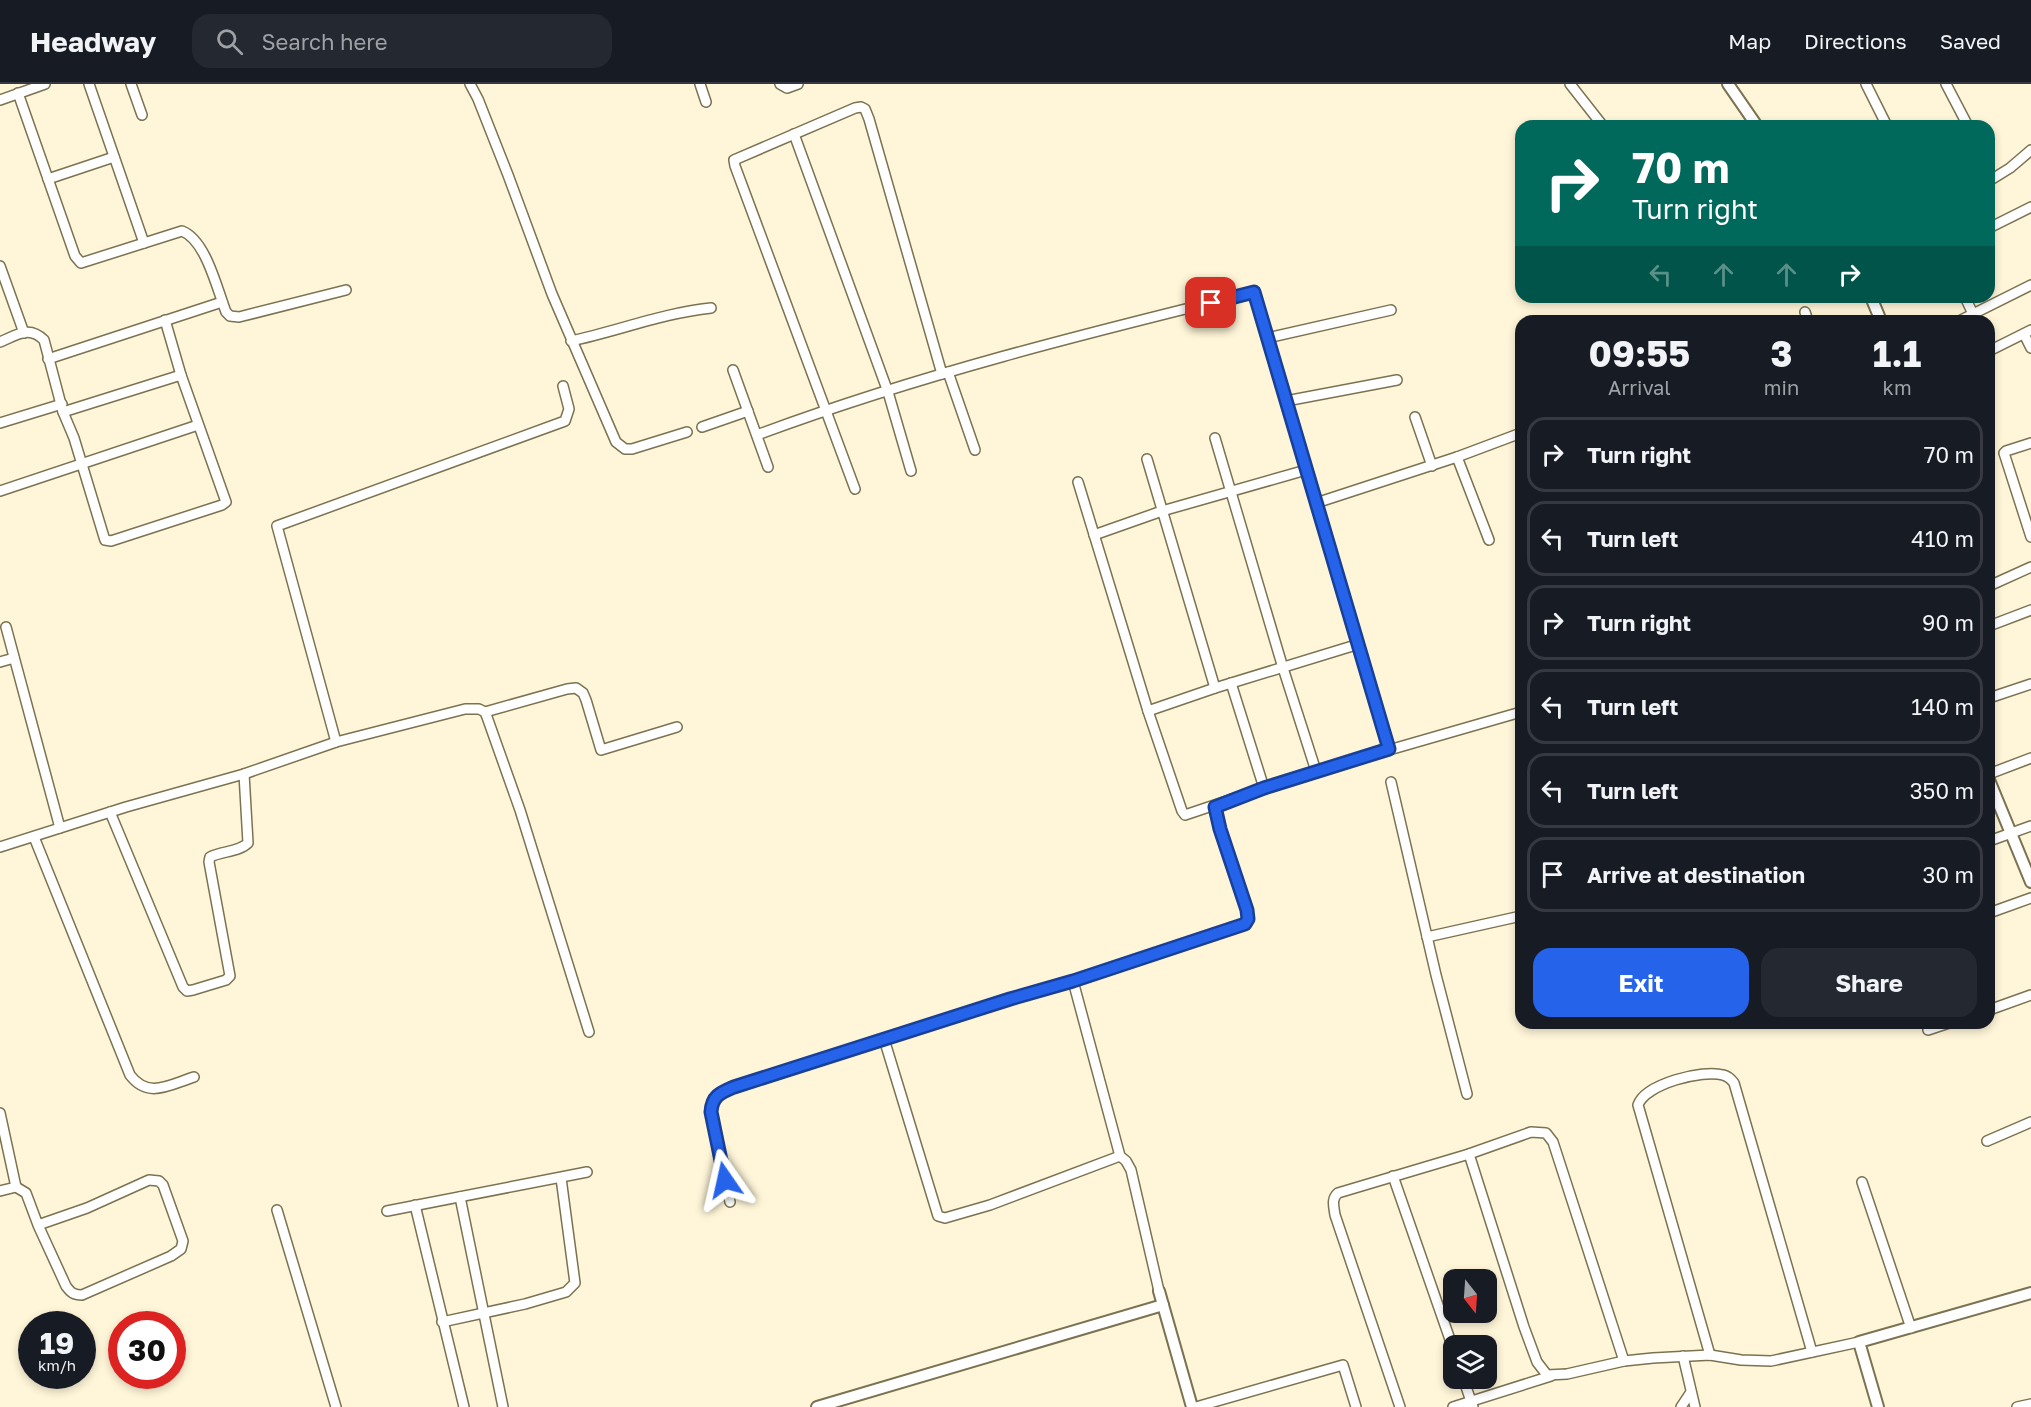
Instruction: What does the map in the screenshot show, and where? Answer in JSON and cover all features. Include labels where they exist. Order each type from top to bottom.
[{"type":"street","points":[[0,100],[33,86],[45,84]]},
{"type":"street","points":[[89,84],[144,243]]},
{"type":"street","points":[[131,84],[142,115]]},
{"type":"street","points":[[470,84],[571,341],[616,442],[620,447],[632,449],[687,432]]},
{"type":"street","points":[[700,84],[706,102]]},
{"type":"street","points":[[780,84],[787,88],[798,84]]},
{"type":"street","points":[[1570,84],[1598,120]]},
{"type":"street","points":[[1728,84],[1753,120]]},
{"type":"street","points":[[1866,84],[1884,120]]},
{"type":"street","points":[[1946,84],[1965,120]]},
{"type":"street","points":[[18,93],[77,261],[85,263],[178,232],[188,233],[203,252],[226,312],[235,318],[346,290]]},
{"type":"street","points":[[855,489],[734,163],[737,157],[855,108],[864,109],[873,130],[945,373],[975,450]]},
{"type":"street","points":[[794,134],[888,392],[910,471]]},
{"type":"street","points":[[1995,177],[2031,150]]},
{"type":"street","points":[[48,179],[114,157]]},
{"type":"street","points":[[1995,225],[2031,207]]},
{"type":"street","points":[[0,267],[24,333]]},
{"type":"street","points":[[1968,303],[1973,314],[2031,285]]},
{"type":"street","points":[[757,435],[825,410],[945,373],[1254,292],[1389,749]]},
{"type":"street","points":[[48,360],[222,302]]},
{"type":"street","points":[[571,341],[674,314],[711,308]]},
{"type":"street","points":[[1267,338],[1391,310]]},
{"type":"street","points":[[0,342],[24,333],[37,333],[44,340],[62,408],[74,438],[104,537],[108,542],[226,502],[181,375],[165,320]]},
{"type":"street","points":[[1995,348],[2027,332],[2031,348]]},
{"type":"street","points":[[733,370],[768,467]]},
{"type":"street","points":[[0,423],[181,375]]},
{"type":"street","points":[[1286,401],[1397,380]]},
{"type":"street","points":[[336,742],[277,526],[565,421],[569,409],[563,386]]},
{"type":"street","points":[[702,427],[748,411]]},
{"type":"street","points":[[1414,417],[1432,466]]},
{"type":"street","points":[[0,491],[198,425]]},
{"type":"street","points":[[1316,504],[1432,466],[1515,435]]},
{"type":"street","points":[[1215,438],[1316,771]]},
{"type":"street","points":[[2031,443],[2004,453],[2031,537]]},
{"type":"street","points":[[1457,457],[1489,540]]},
{"type":"street","points":[[1147,459],[1215,688]]},
{"type":"street","points":[[1094,535],[1162,512],[1306,470]]},
{"type":"street","points":[[1078,482],[1148,711],[1185,815],[1215,807],[1316,771],[1515,714]]},
{"type":"street","points":[[1995,583],[2031,567]]},
{"type":"street","points":[[1995,624],[2031,610]]},
{"type":"street","points":[[6,627],[60,828]]},
{"type":"street","points":[[1148,711],[1359,644]]},
{"type":"street","points":[[0,662],[14,658]]},
{"type":"street","points":[[1231,683],[1264,788]]},
{"type":"street","points":[[1995,696],[2031,684]]},
{"type":"street","points":[[0,847],[110,812],[244,774],[336,742],[452,712],[479,709],[485,712],[567,689],[576,688],[583,693],[601,750],[677,727]]},
{"type":"street","points":[[485,712],[520,810],[589,1032]]},
{"type":"street","points":[[1995,772],[2031,758]]},
{"type":"street","points":[[110,812],[183,987],[187,991],[193,990],[226,980],[230,976],[209,862],[210,857],[216,854],[248,843],[244,774]]},
{"type":"street","points":[[1391,782],[1467,1094]]},
{"type":"street","points":[[1995,798],[2030,877]]},
{"type":"street","points":[[730,1202],[711,1112],[717,1094],[1245,924],[1248,919],[1247,910],[1215,807]]},
{"type":"street","points":[[1995,839],[2031,826]]},
{"type":"street","points":[[34,837],[130,1075],[137,1085],[154,1089],[194,1077]]},
{"type":"street","points":[[1995,911],[2031,898]]},
{"type":"street","points":[[1427,937],[1515,917]]},
{"type":"street","points":[[1073,981],[1120,1156],[1131,1170],[1159,1291],[1194,1407],[1343,1365],[1356,1407]]},
{"type":"street","points":[[1995,1008],[2031,995]]},
{"type":"street","points":[[884,1039],[938,1216],[945,1218],[990,1205],[1120,1156]]},
{"type":"street","points":[[1710,1355],[1638,1105],[1652,1088],[1689,1077],[1713,1073],[1729,1078],[1734,1083],[1812,1352]]},
{"type":"street","points":[[0,1113],[16,1187]]},
{"type":"street","points":[[1987,1141],[2031,1122]]},
{"type":"street","points":[[1400,1407],[1335,1215],[1333,1200],[1338,1193],[1469,1154],[1531,1132],[1542,1132],[1549,1135],[1560,1162],[1624,1362]]},
{"type":"street","points":[[1469,1154],[1528,1336],[1540,1367],[1551,1376]]},
{"type":"street","points":[[387,1211],[587,1172]]},
{"type":"street","points":[[1393,1176],[1448,1335]]},
{"type":"street","points":[[442,1322],[535,1301],[566,1292],[573,1287],[575,1283],[561,1178]]},
{"type":"street","points":[[0,1191],[16,1187],[26,1193],[38,1225],[66,1286],[73,1294],[82,1295],[171,1256],[181,1249],[183,1241],[163,1185],[154,1180],[149,1180],[87,1208],[38,1225]]},
{"type":"street","points":[[1862,1182],[1911,1328]]},
{"type":"street","points":[[460,1197],[503,1407]]},
{"type":"street","points":[[415,1205],[464,1407]]},
{"type":"street","points":[[278,1210],[336,1407]]},
{"type":"street","points":[[1453,1407],[1472,1404],[1551,1376],[1624,1362],[1710,1355],[1762,1362],[1859,1342],[2031,1293]]},
{"type":"street","points":[[817,1407],[1163,1305]]},
{"type":"street","points":[[1859,1342],[1878,1407]]},
{"type":"street","points":[[1683,1356],[1695,1407]]},
{"type":"street","points":[[1467,1389],[1472,1404]]},
{"type":"street","points":[[1681,1407],[1691,1392]]},
{"type":"street","points":[[2017,1407],[2031,1404]]},
{"type":"route","points":[[725,1180],[711,1112],[717,1094],[1245,924],[1248,919],[1247,910],[1215,807],[1264,788],[1389,749],[1254,292],[1211,303]]}]
